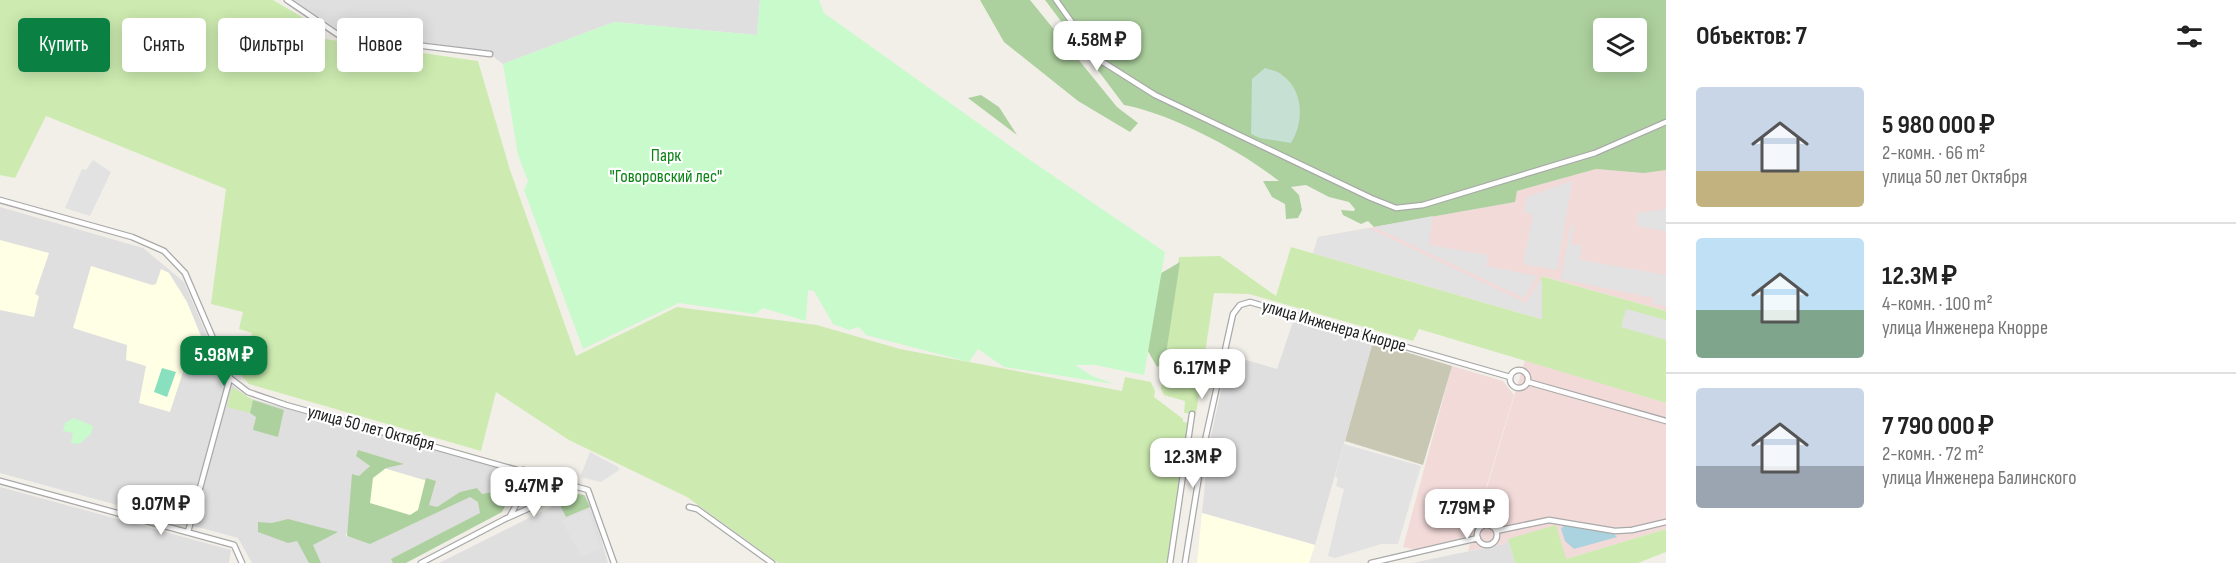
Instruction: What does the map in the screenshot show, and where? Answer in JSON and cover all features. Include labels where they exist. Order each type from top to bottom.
[{"type":"street","points":[[287,0],[340,36],[480,55],[490,54]]},
{"type":"street","points":[[1056,0],[1098,59],[1155,95],[1371,198],[1396,207],[1424,205],[1534,173],[1595,153],[1666,122]]},
{"type":"street","points":[[0,200],[132,237],[168,254],[185,273],[230,378],[188,532]]},
{"type":"street","name":"улица Инженера Кнорре","points":[[1185,563],[1209,422],[1233,314],[1240,305],[1250,302],[1510,376]]},
{"type":"street","name":"улица Инженера Кнорре","points":[[1521,370],[1526,373],[1528,382],[1525,387],[1515,388],[1511,384],[1510,376],[1515,371],[1521,370]]},
{"type":"street","name":"улица 50 лет Октября","points":[[230,378],[248,392],[273,402],[579,486]]},
{"type":"street","name":"улица Инженера Кнорре","points":[[1528,382],[1666,421]]},
{"type":"street","points":[[1170,563],[1192,414]]},
{"type":"street","points":[[523,470],[526,475],[526,488]]},
{"type":"street","points":[[505,519],[516,508],[526,488],[538,475]]},
{"type":"street","points":[[0,481],[234,545],[242,563]]},
{"type":"street","points":[[553,496],[562,487],[562,481]]},
{"type":"street","points":[[420,563],[505,519],[579,486],[590,492],[614,563]]},
{"type":"street","points":[[689,507],[697,509],[772,563]]},
{"type":"street","points":[[1496,531],[1549,520],[1615,531],[1632,530],[1666,522]]},
{"type":"street","points":[[1485,526],[1492,527],[1496,531],[1496,540],[1490,545],[1481,543],[1478,538],[1479,531],[1485,526]]},
{"type":"street","points":[[1371,563],[1478,538]]},
{"type":"shaded area","points":[[293,0],[760,0],[757,35],[614,22],[503,64],[483,49],[475,52],[473,49],[423,43],[423,18],[337,18],[337,29],[325,21],[325,18],[321,18]]},
{"type":"shaded area","points":[[1265,68],[1278,72],[1295,89],[1300,117],[1291,143],[1260,138],[1251,134],[1252,79]]},
{"type":"shaded area","points":[[93,160],[111,172],[90,216],[65,208],[82,169],[86,170]]},
{"type":"shaded area","points":[[1596,169],[1666,170],[1666,311],[1542,276],[1542,319],[1313,253],[1318,237],[1514,202],[1517,191]]},
{"type":"shaded area","points":[[1572,181],[1557,270],[1523,264],[1533,215],[1524,212],[1527,197]]},
{"type":"shaded area","points":[[0,207],[143,248],[184,282],[226,380],[249,398],[513,472],[498,511],[401,563],[252,563],[238,538],[0,473]]},
{"type":"shaded area","points":[[1666,209],[1666,231],[1637,226],[1637,213]]},
{"type":"shaded area","points":[[1433,216],[1429,245],[1488,255],[1486,266],[1537,276],[1524,298],[1374,227]]},
{"type":"shaded area","points":[[1571,225],[1574,225],[1571,244],[1582,246],[1580,260],[1666,275],[1666,306],[1653,304],[1654,298],[1561,279]]},
{"type":"shaded area","points":[[1369,228],[1526,303],[1539,281],[1542,282],[1542,319],[1313,253],[1318,237]]},
{"type":"shaded area","points":[[0,240],[49,253],[35,294],[39,296],[34,317],[0,310]]},
{"type":"shaded area","points":[[91,266],[152,285],[156,284],[161,269],[169,273],[187,302],[215,370],[185,366],[170,412],[139,403],[146,366],[126,360],[127,345],[73,328]]},
{"type":"shaded area","points":[[1626,309],[1666,320],[1666,340],[1621,327]]},
{"type":"shaded area","points":[[1294,319],[1373,342],[1315,545],[1202,513],[1209,445],[1229,355],[1277,369]]},
{"type":"shaded area","points":[[1373,342],[1452,366],[1423,465],[1345,441]]},
{"type":"shaded area","points":[[1525,360],[1666,403],[1666,529],[1566,559],[1508,539],[1504,544],[1468,551]]},
{"type":"shaded area","points":[[1452,366],[1503,381],[1514,395],[1472,535],[1416,550],[1403,547]]},
{"type":"shaded area","points":[[1344,444],[1421,466],[1398,544],[1381,544],[1335,558],[1328,556],[1344,489],[1336,486],[1338,478],[1335,477]]},
{"type":"shaded area","points":[[590,452],[618,467],[619,470],[601,482],[580,477]]},
{"type":"shaded area","points":[[370,464],[434,483],[427,510],[366,542],[346,536]]},
{"type":"shaded area","points":[[0,487],[231,550],[229,563],[0,563]]},
{"type":"shaded area","points":[[577,494],[586,495],[590,501],[608,563],[439,563]]},
{"type":"shaded area","points":[[588,510],[600,549],[581,557],[562,521]]},
{"type":"shaded area","points":[[1202,513],[1315,545],[1309,563],[1197,563]]},
{"type":"shaded area","points":[[1508,539],[1515,563],[1412,563],[1504,544]]},
{"type":"green space","points":[[0,0],[273,0],[303,18],[218,18],[218,72],[325,72],[325,39],[337,41],[337,72],[423,72],[423,53],[478,61],[510,170],[576,356],[677,307],[817,325],[900,349],[1122,391],[1125,377],[1151,382],[1155,391],[1154,397],[1183,419],[1183,422],[1190,423],[1168,563],[778,563],[687,497],[569,440],[496,392],[481,451],[249,384],[239,373],[252,333],[239,329],[243,312],[211,304],[226,189],[46,116],[15,178],[0,175]]},
{"type":"green space","name":"Парк \"Говоровский лес\"","points":[[760,0],[819,0],[824,13],[1030,160],[1165,252],[1144,375],[1095,365],[1075,365],[1092,376],[1114,384],[1004,367],[978,349],[969,362],[866,335],[859,327],[849,330],[833,324],[814,291],[808,290],[806,321],[763,308],[755,314],[679,303],[583,349],[524,190],[528,181],[518,155],[503,64],[614,22],[757,35]]},
{"type":"green space","points":[[980,0],[1030,0],[1117,107],[1138,123],[1130,132],[1078,101],[1004,42]]},
{"type":"green space","points":[[1045,0],[1666,0],[1666,170],[1644,173],[1596,169],[1517,191],[1515,202],[1374,227],[1368,221],[1361,224],[1343,215],[1341,210],[1354,211],[1355,209],[1349,202],[1329,197],[1306,185],[1291,187],[1299,195],[1302,210],[1298,218],[1286,219],[1285,204],[1272,197],[1263,181],[1279,181],[1246,158],[1205,135],[1163,116],[1124,105]]},
{"type":"green space","points":[[981,95],[999,107],[1017,135],[968,98]]},
{"type":"green space","points":[[1291,247],[1541,319],[1541,276],[1666,311],[1666,403],[1419,329],[1413,341],[1249,294],[1214,293],[1196,414],[1184,413],[1185,401],[1164,395],[1161,389],[1179,257],[1220,256],[1276,296]]},
{"type":"green space","points":[[1180,262],[1165,361],[1157,367],[1107,279],[1151,279]]},
{"type":"green space","points":[[162,368],[176,372],[167,397],[154,392]]},
{"type":"green space","points":[[232,387],[253,400],[250,413],[227,407]]},
{"type":"green space","points":[[253,400],[284,410],[278,437],[253,430],[256,417],[250,413]]},
{"type":"green space","points":[[74,418],[93,426],[91,434],[79,444],[71,443],[73,433],[63,431],[65,423]]},
{"type":"green space","points":[[358,450],[404,464],[386,468],[373,478],[370,503],[410,515],[418,510],[426,478],[436,481],[429,505],[437,507],[460,492],[477,488],[482,494],[500,491],[503,487],[513,490],[502,512],[406,563],[393,563],[391,559],[480,513],[478,502],[470,497],[370,544],[347,536],[352,474],[359,476],[370,466],[356,456]]},
{"type":"green space","points":[[577,494],[584,495],[590,507],[566,517],[559,503]]},
{"type":"green space","points":[[288,519],[338,532],[313,545],[321,563],[309,563],[297,541],[288,543],[258,532],[258,522],[272,523]]},
{"type":"green space","points":[[1556,525],[1566,559],[1666,529],[1666,552],[1638,563],[1515,563],[1508,539]]},
{"type":"water","points":[[1564,525],[1614,534],[1617,537],[1574,549],[1565,541],[1561,529]]}]
